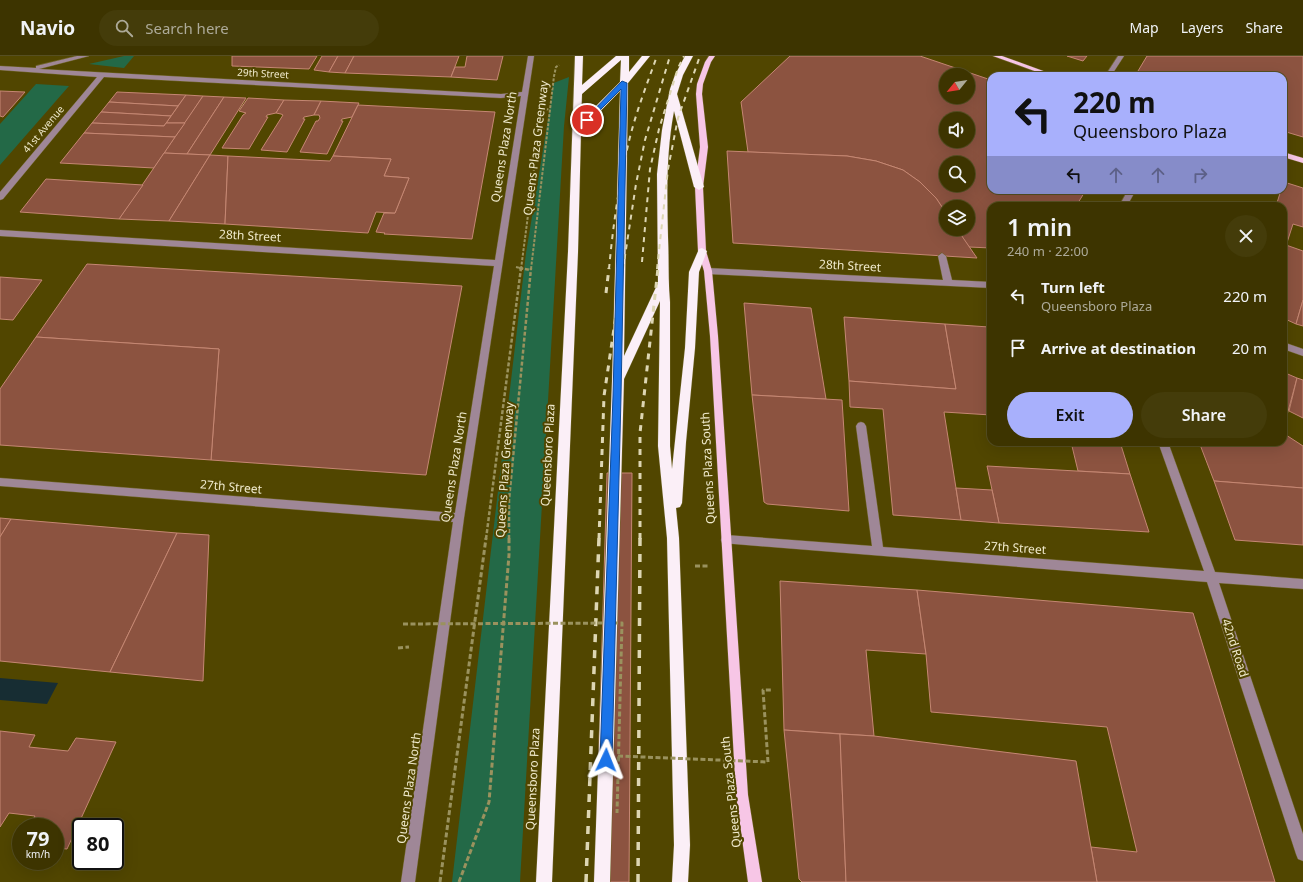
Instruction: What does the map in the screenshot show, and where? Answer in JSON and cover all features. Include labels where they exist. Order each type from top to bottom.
[{"type":"highway","name":"Queensboro Plaza","points":[[544,882],[578,129],[579,56]]},
{"type":"highway","points":[[579,92],[621,56]]},
{"type":"highway","points":[[602,882],[618,381],[625,56]]},
{"type":"highway","points":[[578,129],[624,83],[646,56]]},
{"type":"highway","points":[[680,882],[682,845],[674,538],[664,446],[665,302],[663,283],[662,174],[666,130],[674,92],[679,75],[689,56]]},
{"type":"highway","points":[[674,92],[699,187]]},
{"type":"highway","points":[[674,538],[680,442],[690,348],[694,272],[702,251]]},
{"type":"highway","points":[[618,381],[663,283]]},
{"type":"main road","points":[[996,56],[1042,72]]},
{"type":"main road","name":"Queens Plaza South","points":[[712,58],[700,84],[699,94],[704,147],[699,187],[702,251],[708,271],[715,344],[742,795],[755,882]]},
{"type":"main road","points":[[1287,155],[1302,160]]},
{"type":"street","points":[[29,69],[86,56]]},
{"type":"street","name":"Queens Plaza North","points":[[408,882],[459,518],[531,56]]},
{"type":"street","points":[[1111,72],[1121,56]]},
{"type":"street","name":"29th Street","points":[[0,68],[102,75],[501,96],[526,94]]},
{"type":"street","name":"41st Avenue","points":[[0,197],[102,75]]},
{"type":"street","name":"28th Street","points":[[0,233],[499,263]]},
{"type":"street","points":[[942,256],[948,283]]},
{"type":"street","name":"28th Street","points":[[708,271],[987,285]]},
{"type":"street","points":[[1287,347],[1303,353]]},
{"type":"street","points":[[861,426],[878,551]]},
{"type":"street","name":"42nd Road","points":[[1164,446],[1211,576],[1303,854]]},
{"type":"street","name":"27th Street","points":[[0,482],[459,518]]},
{"type":"street","name":"27th Street","points":[[726,540],[1303,584]]},
{"type":"path","name":"Queens Plaza Greenway","points":[[458,882],[489,802],[509,555],[510,500],[531,270],[556,67],[561,64]]},
{"type":"path","points":[[552,66],[556,67]]},
{"type":"path","points":[[541,118],[542,110],[550,109]]},
{"type":"path","points":[[440,882],[535,163]]},
{"type":"path","points":[[515,266],[531,270]]},
{"type":"path","points":[[690,565],[710,566]]},
{"type":"path","points":[[403,624],[622,623],[617,813]]},
{"type":"path","points":[[398,648],[409,647]]},
{"type":"path","points":[[618,756],[768,762],[763,690],[772,690]]},
{"type":"green space","points":[[124,56],[134,56],[124,68],[89,64]]},
{"type":"green space","points":[[569,77],[564,126],[520,882],[452,882],[526,253],[552,95],[551,84]]},
{"type":"green space","points":[[36,84],[69,86],[0,165],[0,124]]},
{"type":"water","points":[[0,678],[58,683],[47,704],[0,700]]},
{"type":"building","points":[[232,56],[317,56],[309,69],[232,66]]},
{"type":"building","points":[[322,56],[338,56],[329,72],[314,70]]},
{"type":"building","points":[[338,56],[354,56],[345,73],[329,72]]},
{"type":"building","points":[[354,56],[459,56],[451,77],[345,73]]},
{"type":"building","points":[[467,56],[503,56],[497,80],[451,77],[455,67],[465,67]]},
{"type":"building","points":[[790,56],[920,56],[956,68],[939,68],[939,104],[975,104],[975,75],[987,79],[987,194],[1084,194],[1078,202],[987,202],[987,248],[969,247],[962,236],[975,236],[975,200],[939,200],[939,202],[920,182],[903,170],[876,161],[847,156],[748,152],[741,102]]},
{"type":"building","points":[[1067,56],[1087,56],[1083,61]]},
{"type":"building","points":[[1147,56],[1303,56],[1303,137],[1287,132],[1287,72],[1137,72]]},
{"type":"building","points":[[0,91],[25,92],[3,117],[0,116]]},
{"type":"building","points":[[117,92],[186,95],[178,106],[109,102]]},
{"type":"building","points":[[186,95],[203,96],[185,123],[166,123]]},
{"type":"building","points":[[203,96],[224,97],[187,154],[164,153]]},
{"type":"building","points":[[224,97],[246,98],[210,155],[187,154]]},
{"type":"building","points":[[248,98],[284,100],[276,113],[267,115],[266,117],[268,117],[249,149],[222,148],[243,115],[246,113],[239,111]]},
{"type":"building","points":[[284,100],[321,101],[314,115],[304,117],[303,119],[305,119],[287,152],[261,150],[283,115],[276,113]]},
{"type":"building","points":[[321,101],[359,103],[352,117],[342,119],[341,121],[343,121],[327,154],[300,152],[316,121],[320,118],[319,115],[314,115]]},
{"type":"building","points":[[109,102],[178,106],[171,116],[101,112]]},
{"type":"building","points":[[358,105],[495,112],[472,239],[384,234],[385,233],[376,232],[384,213],[395,213],[409,178],[384,176],[391,159],[333,156]]},
{"type":"building","points":[[101,112],[171,116],[164,126],[92,123]]},
{"type":"building","points":[[92,123],[164,126],[166,123],[185,123],[175,137],[84,133]]},
{"type":"building","points":[[84,133],[175,137],[154,168],[60,163]]},
{"type":"building","points":[[727,151],[847,156],[876,161],[903,170],[920,182],[939,202],[939,236],[962,236],[977,258],[733,243]]},
{"type":"building","points":[[164,153],[210,155],[169,221],[119,219]]},
{"type":"building","points":[[210,155],[228,156],[225,224],[169,221]]},
{"type":"building","points":[[228,156],[330,161],[333,156],[391,159],[384,176],[409,178],[395,213],[376,212],[368,233],[225,224]]},
{"type":"building","points":[[46,179],[143,185],[119,219],[20,212]]},
{"type":"building","points":[[1287,183],[1303,188],[1303,227],[1293,224],[1287,243],[1287,202],[1277,202],[1280,194],[1287,194]]},
{"type":"building","points":[[1287,245],[1303,251],[1303,300],[1296,324],[1287,320]]},
{"type":"building","points":[[87,264],[462,286],[426,475],[211,460],[219,349],[36,337]]},
{"type":"building","points":[[0,277],[42,280],[13,320],[0,319]]},
{"type":"building","points":[[1303,300],[1303,326],[1296,324]]},
{"type":"building","points":[[744,303],[811,308],[826,399],[752,395]]},
{"type":"building","points":[[844,317],[945,324],[956,389],[849,381]]},
{"type":"building","points":[[945,324],[987,327],[987,415],[944,412],[961,520],[893,515],[883,409],[850,407],[849,381],[956,389]]},
{"type":"building","points":[[36,337],[219,349],[211,460],[0,445],[0,389]]},
{"type":"building","points":[[1287,374],[1297,378],[1287,415]]},
{"type":"building","points":[[1297,378],[1303,380],[1303,418],[1289,411]]},
{"type":"building","points":[[752,395],[842,400],[849,511],[767,504],[764,502]]},
{"type":"building","points":[[1287,436],[1303,446],[1303,488],[1214,481],[1201,446],[1287,446]]},
{"type":"building","points":[[1072,446],[1121,446],[1130,474],[1078,471]]},
{"type":"building","points":[[987,466],[1130,474],[1149,532],[999,523]]},
{"type":"building","points":[[607,473],[632,473],[629,882],[595,882]]},
{"type":"building","points":[[1214,481],[1303,488],[1303,545],[1235,540]]},
{"type":"building","points":[[956,488],[992,490],[999,523],[961,520]]},
{"type":"building","points":[[0,518],[11,519],[0,537]]},
{"type":"building","points":[[11,519],[177,533],[110,672],[0,661],[0,537]]},
{"type":"building","points":[[177,533],[209,535],[203,681],[110,672]]},
{"type":"building","points":[[780,581],[917,590],[926,654],[866,650],[874,736],[784,730]]},
{"type":"building","points":[[917,590],[1193,613],[1275,882],[1097,882],[1091,847],[1137,852],[1107,727],[931,712],[926,654]]},
{"type":"building","points":[[784,730],[840,734],[846,882],[802,882],[799,879]]},
{"type":"building","points":[[0,731],[35,735],[29,747],[68,751],[76,738],[116,742],[81,818],[72,818],[72,838],[67,849],[64,849],[64,818],[34,818],[35,816],[9,813],[0,827]]},
{"type":"building","points":[[840,734],[874,736],[1076,761],[1097,882],[846,882]]},
{"type":"railway","points":[[609,269],[612,237],[625,157],[635,119],[657,56]]},
{"type":"railway","points":[[623,269],[636,184],[645,140],[670,56]]},
{"type":"railway","points":[[642,262],[650,169],[659,129],[678,68],[684,56]]},
{"type":"railway","points":[[657,269],[668,169],[678,118],[700,56]]},
{"type":"railway","points":[[606,293],[609,268]]},
{"type":"railway","points":[[599,539],[604,396],[623,268]]},
{"type":"railway","points":[[640,538],[640,433],[658,268]]},
{"type":"railway","points":[[586,882],[599,538]]},
{"type":"railway","points":[[638,882],[640,538]]},
{"type":"route","points":[[587,120],[624,83],[621,254],[606,760]]}]
